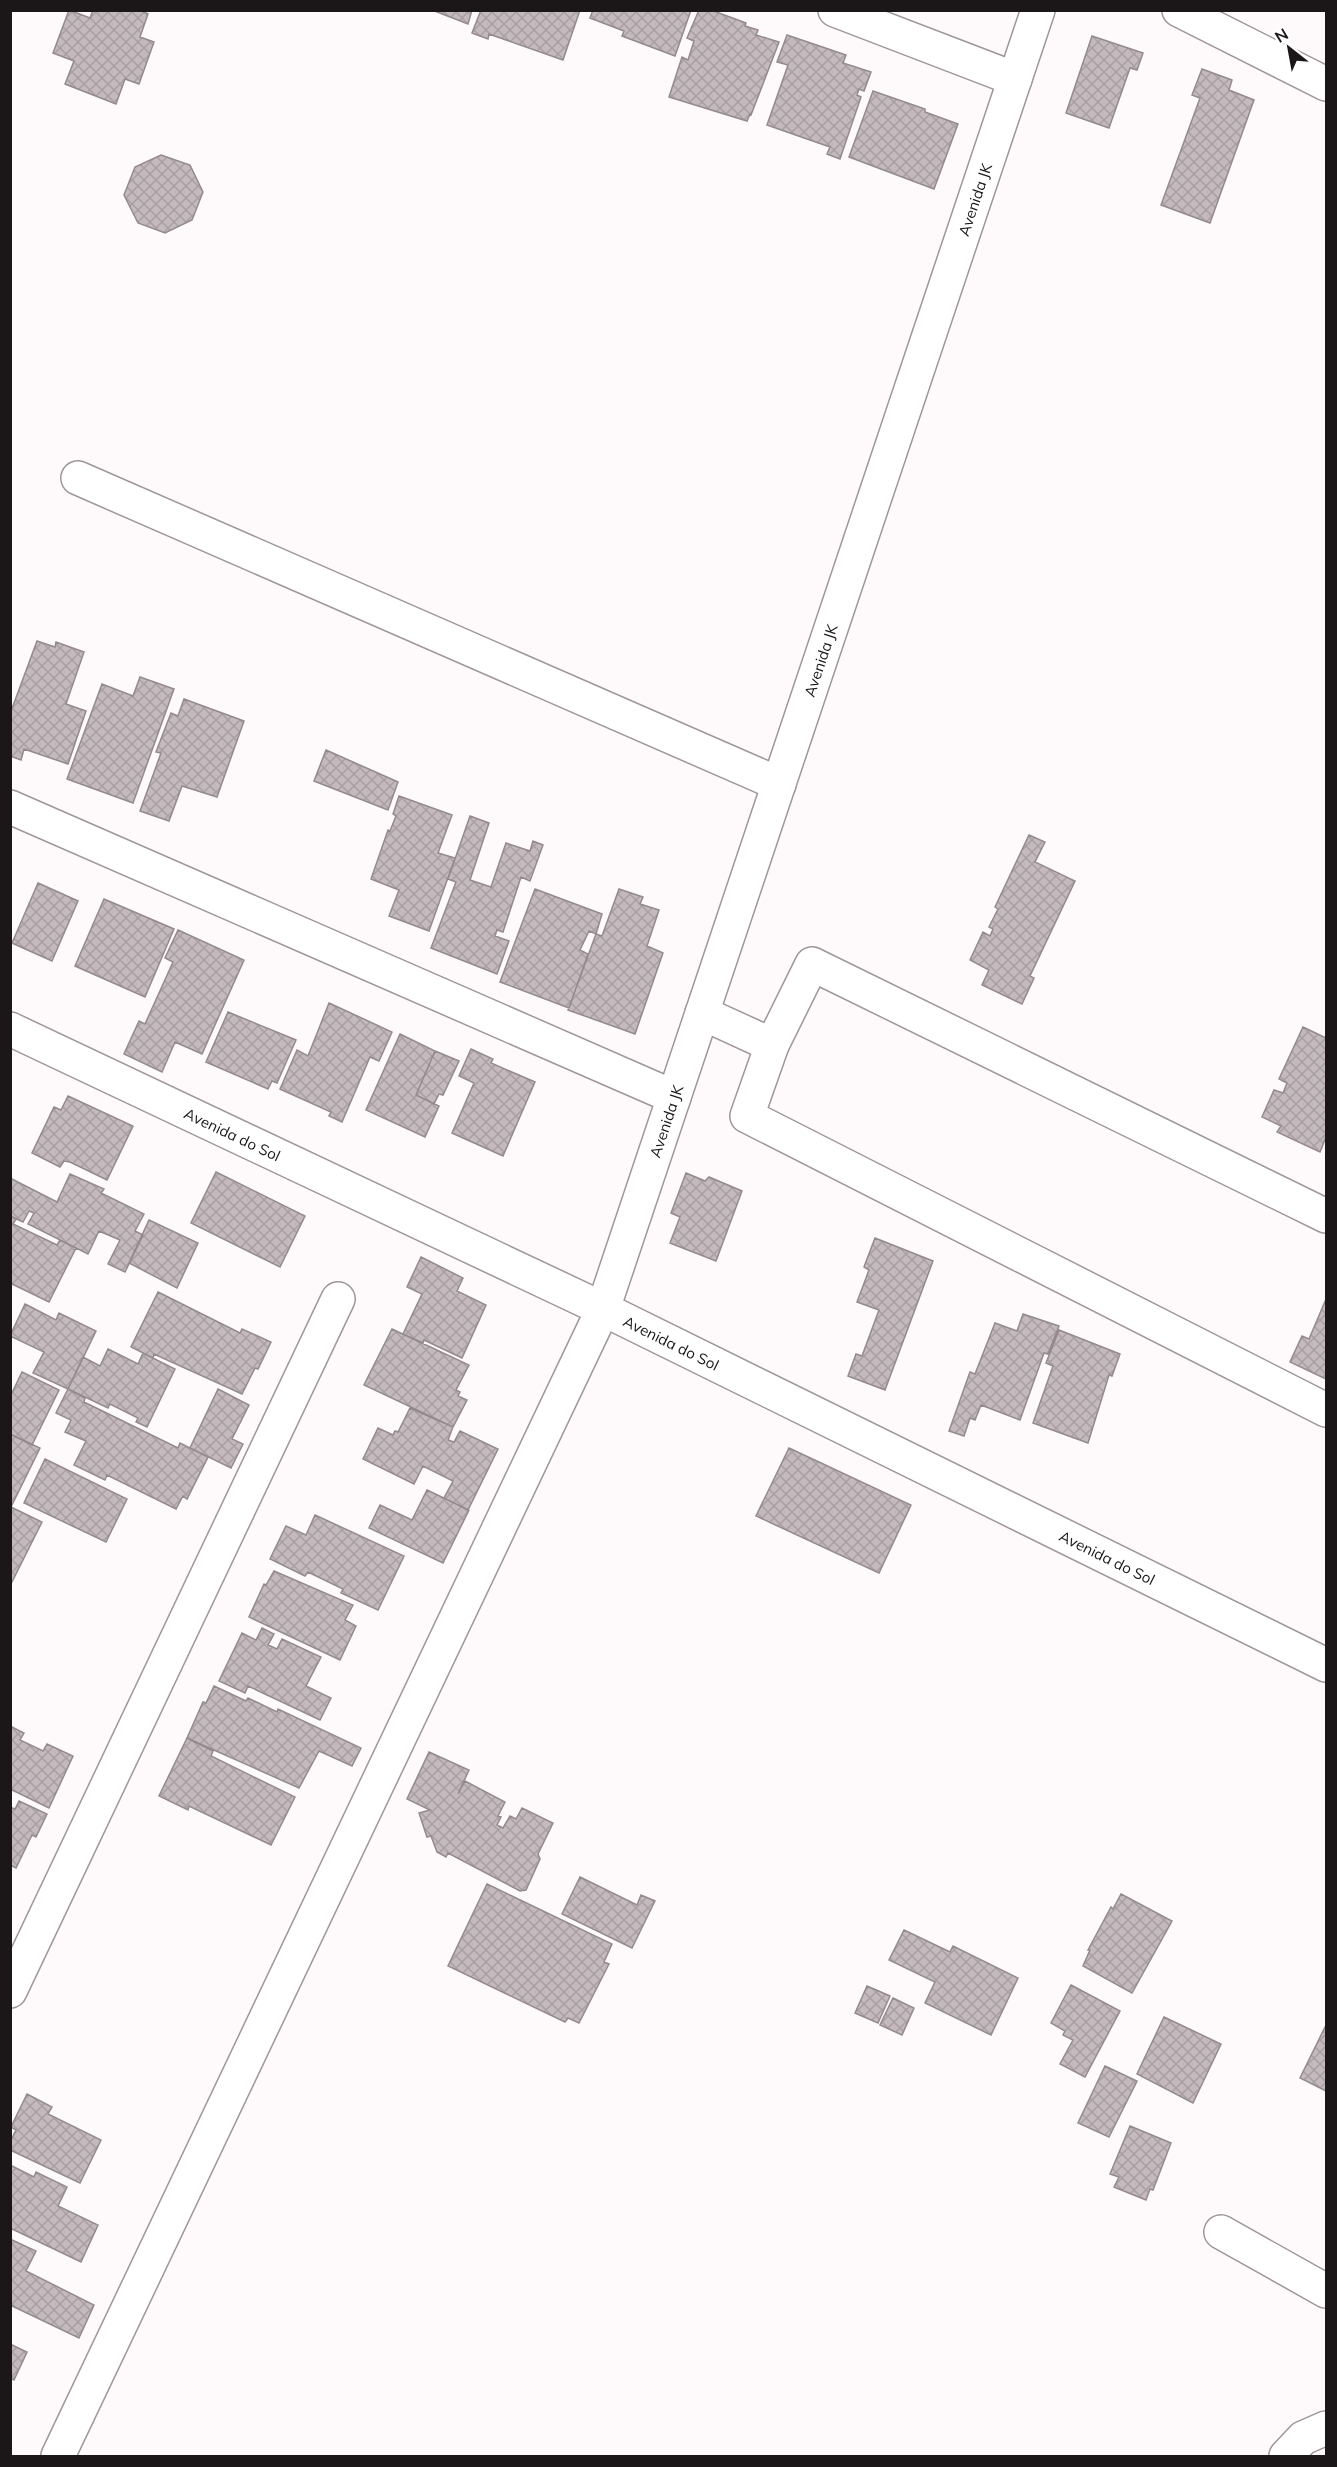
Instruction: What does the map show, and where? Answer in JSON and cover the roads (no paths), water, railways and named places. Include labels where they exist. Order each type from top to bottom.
[{"type":"street","points":[[835,10],[1015,80]]},
{"type":"street","name":"Avenida JK","points":[[58,2457],[603,1309],[1038,10]]},
{"type":"street","points":[[1179,10],[1326,84]]},
{"type":"street","points":[[78,478],[779,784]]},
{"type":"street","points":[[10,807],[674,1097]]},
{"type":"street","points":[[1326,1216],[812,964],[772,1045],[747,1116],[1326,1410]]},
{"type":"street","points":[[702,1013],[772,1045]]},
{"type":"street","name":"Avenida do Sol","points":[[11,1031],[603,1309],[1326,1665]]},
{"type":"street","points":[[10,1991],[338,1299]]},
{"type":"street","points":[[1221,2232],[1326,2291]]},
{"type":"street","points":[[1286,2457],[1303,2438],[1320,2428],[1326,2428]]}]
